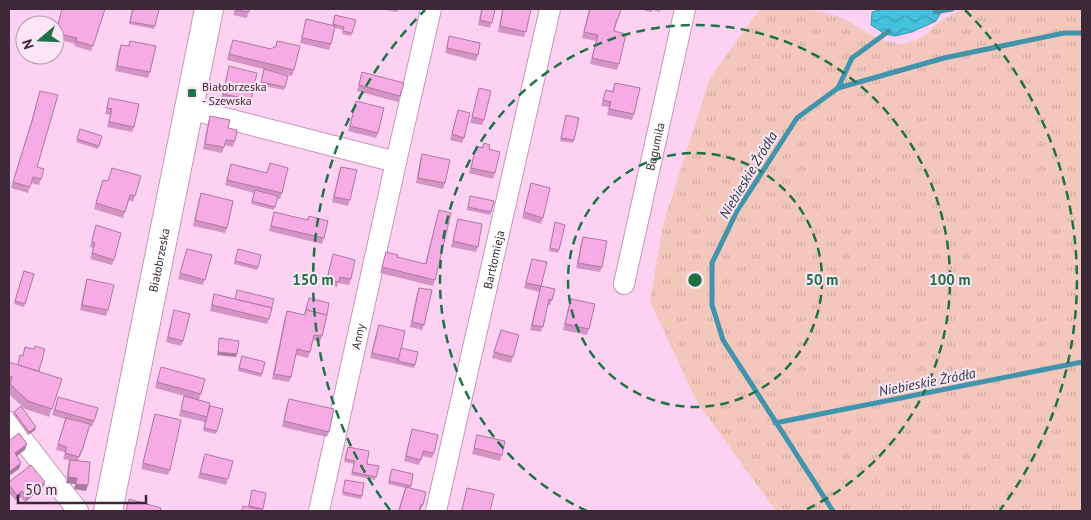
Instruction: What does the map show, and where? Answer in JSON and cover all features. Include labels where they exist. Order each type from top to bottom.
[{"type":"main road","name":"Białobrzeska","points":[[108,511],[209,9]]},
{"type":"street","name":"Anny","points":[[320,511],[431,9]]},
{"type":"street","name":"Bartłomieja","points":[[436,511],[550,9]]},
{"type":"street","name":"Bogumiła","points":[[624,284],[685,9]]},
{"type":"street","points":[[189,109],[396,162]]},
{"type":"street","points":[[9,422],[78,511]]},
{"type":"green space","points":[[760,9],[828,13],[844,19],[872,36],[894,42],[898,45],[917,40],[952,14],[965,9],[1082,9],[1082,511],[776,511],[697,402],[650,301],[663,225],[710,78]]},
{"type":"water","points":[[884,9],[943,9],[936,21],[912,32],[895,36],[885,34],[871,25],[872,12]]},
{"type":"building","points":[[62,9],[105,9],[93,46],[76,41],[77,38],[65,35],[65,15],[60,15]]},
{"type":"building","points":[[133,9],[159,9],[155,26],[130,22]]},
{"type":"building","points":[[249,9],[249,12],[235,10]]},
{"type":"building","points":[[482,9],[495,9],[492,23],[480,20]]},
{"type":"building","points":[[503,9],[531,9],[526,32],[500,26]]},
{"type":"building","points":[[590,9],[621,9],[614,31],[626,34],[619,64],[592,58],[598,35],[584,32]]},
{"type":"building","points":[[335,15],[356,20],[352,33],[343,31],[344,27],[333,24]]},
{"type":"building","points":[[306,19],[335,26],[331,44],[302,38]]},
{"type":"building","points":[[449,36],[480,43],[478,55],[447,48]]},
{"type":"building","points":[[233,40],[271,49],[276,46],[277,41],[300,46],[294,70],[229,54]]},
{"type":"building","points":[[130,41],[156,46],[150,72],[117,66],[121,45],[129,46]]},
{"type":"building","points":[[229,66],[257,73],[251,100],[223,94]]},
{"type":"building","points":[[264,69],[288,76],[285,87],[261,82]]},
{"type":"building","points":[[362,72],[404,83],[400,96],[359,85]]},
{"type":"building","points":[[615,83],[640,88],[634,114],[609,109],[611,102],[603,100],[606,90],[613,92]]},
{"type":"building","points":[[479,88],[491,91],[484,120],[472,117]]},
{"type":"building","points":[[40,91],[58,95],[37,167],[44,169],[41,179],[33,177],[30,187],[13,182]]},
{"type":"building","points":[[109,98],[139,104],[134,127],[109,122],[112,109],[107,108]]},
{"type":"building","points":[[356,101],[384,108],[378,133],[350,126]]},
{"type":"building","points":[[458,110],[470,113],[464,138],[452,134]]},
{"type":"building","points":[[566,115],[579,118],[574,140],[561,138]]},
{"type":"building","points":[[210,116],[230,120],[228,128],[237,130],[235,141],[226,140],[224,147],[205,144]]},
{"type":"building","points":[[80,129],[102,136],[99,146],[77,139]]},
{"type":"building","points":[[484,143],[490,145],[489,149],[500,152],[495,173],[471,168],[476,146],[483,148]]},
{"type":"building","points":[[422,154],[450,160],[445,183],[418,178]]},
{"type":"building","points":[[270,163],[288,168],[282,193],[227,180],[231,164],[267,173]]},
{"type":"building","points":[[341,167],[357,170],[350,200],[334,197]]},
{"type":"building","points":[[112,168],[141,176],[135,196],[130,195],[125,212],[96,203],[103,180],[108,181]]},
{"type":"building","points":[[531,183],[550,188],[543,218],[524,212]]},
{"type":"building","points":[[255,190],[278,196],[275,207],[252,201]]},
{"type":"building","points":[[201,193],[233,201],[227,228],[195,220]]},
{"type":"building","points":[[470,196],[494,201],[491,212],[468,207]]},
{"type":"building","points":[[439,210],[451,213],[435,280],[382,267],[386,252],[398,255],[397,257],[426,264]]},
{"type":"building","points":[[274,212],[308,220],[309,216],[328,221],[324,238],[271,226]]},
{"type":"building","points":[[458,219],[482,224],[478,247],[453,241]]},
{"type":"building","points":[[555,222],[565,225],[559,250],[550,248]]},
{"type":"building","points":[[96,225],[121,233],[114,260],[92,253],[95,243],[92,241]]},
{"type":"building","points":[[583,237],[607,241],[602,267],[578,263]]},
{"type":"building","points":[[187,249],[212,255],[205,280],[180,273]]},
{"type":"building","points":[[238,249],[261,255],[258,267],[235,261]]},
{"type":"building","points":[[333,254],[355,260],[351,279],[340,277],[339,282],[327,279]]},
{"type":"building","points":[[532,259],[547,262],[541,286],[526,283]]},
{"type":"building","points":[[24,271],[34,274],[25,304],[15,301]]},
{"type":"building","points":[[87,279],[114,285],[108,310],[82,305]]},
{"type":"building","points":[[541,286],[555,289],[552,300],[549,299],[543,327],[532,325]]},
{"type":"building","points":[[419,288],[432,290],[424,325],[412,322]]},
{"type":"building","points":[[237,290],[274,299],[272,308],[235,299]]},
{"type":"building","points":[[214,294],[272,308],[269,319],[212,305]]},
{"type":"building","points":[[309,298],[329,303],[327,315],[306,310],[305,313]]},
{"type":"building","points":[[571,299],[595,304],[589,329],[565,324]]},
{"type":"building","points":[[174,310],[190,314],[183,341],[168,337]]},
{"type":"building","points":[[306,310],[327,315],[322,336],[314,335],[310,352],[297,349],[291,377],[274,374],[287,311],[305,315]]},
{"type":"building","points":[[379,325],[405,331],[399,359],[372,353]]},
{"type":"building","points":[[501,330],[519,335],[513,357],[494,352]]},
{"type":"building","points":[[219,338],[239,341],[237,354],[218,352]]},
{"type":"building","points":[[35,346],[45,349],[39,371],[18,365],[20,355],[23,356],[25,347],[34,349]]},
{"type":"building","points":[[401,348],[418,352],[415,365],[398,361]]},
{"type":"building","points":[[242,356],[265,362],[262,374],[239,368]]},
{"type":"building","points":[[9,362],[62,379],[52,409],[28,401],[10,384],[12,377],[9,376]]},
{"type":"building","points":[[161,367],[205,379],[201,394],[157,382]]},
{"type":"building","points":[[184,396],[210,403],[207,417],[181,410]]},
{"type":"building","points":[[58,397],[98,408],[94,421],[55,410]]},
{"type":"building","points":[[289,399],[334,409],[329,432],[284,421]]},
{"type":"building","points":[[21,406],[36,427],[29,432],[14,412]]},
{"type":"building","points":[[210,406],[223,409],[217,431],[204,428]]},
{"type":"building","points":[[155,414],[181,420],[170,470],[143,463]]},
{"type":"building","points":[[66,418],[90,424],[79,457],[65,453],[67,447],[58,444]]},
{"type":"building","points":[[412,429],[438,435],[434,453],[423,451],[421,460],[406,456]]},
{"type":"building","points":[[19,433],[27,444],[15,453],[21,463],[9,472],[9,441]]},
{"type":"building","points":[[477,435],[505,441],[502,455],[474,448]]},
{"type":"building","points":[[348,447],[369,451],[367,464],[379,466],[376,477],[352,472],[355,461],[345,459]]},
{"type":"building","points":[[205,454],[233,461],[228,479],[200,473]]},
{"type":"building","points":[[70,460],[90,462],[88,485],[76,484],[77,478],[68,477]]},
{"type":"building","points":[[31,465],[45,482],[27,497],[22,491],[17,495],[9,485],[9,482]]},
{"type":"building","points":[[392,469],[413,474],[411,486],[389,481]]},
{"type":"building","points":[[345,480],[364,483],[362,496],[343,492]]},
{"type":"building","points":[[406,487],[426,492],[423,505],[421,504],[419,511],[399,511]]},
{"type":"building","points":[[467,488],[494,494],[490,511],[462,510]]},
{"type":"building","points":[[252,490],[266,493],[263,509],[249,506]]},
{"type":"building","points":[[129,499],[161,508],[160,511],[126,511]]},
{"type":"building","points":[[243,506],[258,509],[257,511],[242,511]]},
{"type":"waterway","points":[[935,12],[952,9]]},
{"type":"waterway","points":[[838,88],[852,58],[889,31]]},
{"type":"waterway","name":"Niebieskie Źródła","points":[[833,511],[723,340],[712,305],[712,263],[737,211],[797,118],[838,88],[944,58],[1064,33],[1082,33]]},
{"type":"waterway","name":"Niebieskie Żródła","points":[[775,423],[1082,362]]},
{"type":"place","name":"Białobrzeska - Szewska","points":[[192,93]]}]
